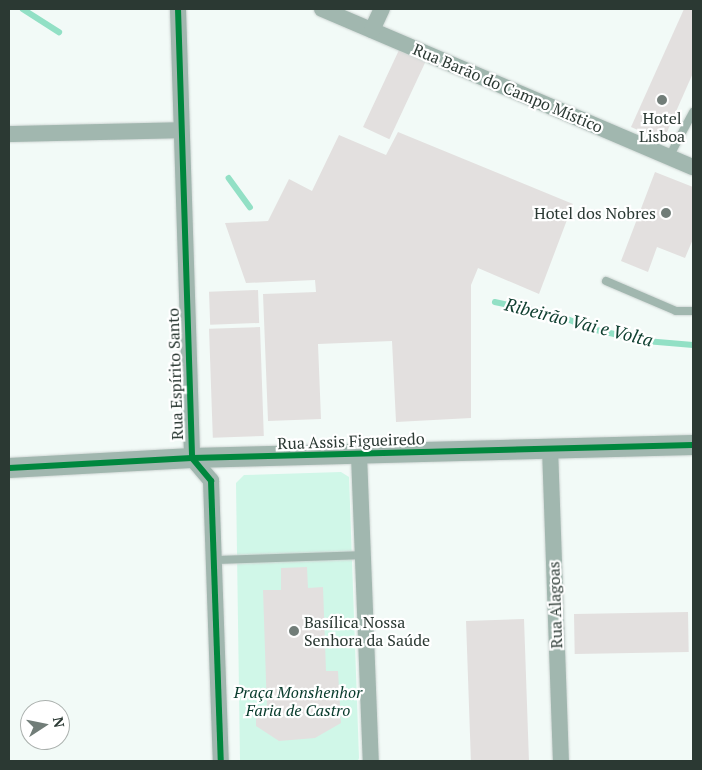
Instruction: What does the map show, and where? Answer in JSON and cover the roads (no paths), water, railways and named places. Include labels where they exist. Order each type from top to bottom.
[{"type":"street","name":"Rua Espírito Santo","points":[[178,9],[192,458],[211,481],[220,761]]},
{"type":"street","name":"Rua Barão do Campo Místico","points":[[322,9],[693,167]]},
{"type":"street","points":[[372,30],[382,9]]},
{"type":"street","points":[[9,134],[181,130]]},
{"type":"street","name":"Rua Assis Figueiredo","points":[[9,468],[192,458],[693,445]]},
{"type":"street","name":"Rua Alagoas","points":[[550,448],[561,761]]},
{"type":"street","points":[[359,455],[371,761]]},
{"type":"lane","points":[[669,156],[693,112]]},
{"type":"lane","points":[[606,280],[676,311],[693,311]]},
{"type":"lane","points":[[213,560],[362,554]]},
{"type":"waterway","name":"Ribeirão Vai e Volta","points":[[23,9],[59,32]]},
{"type":"waterway","name":"Ribeirão Vai e Volta","points":[[229,178],[250,207]]},
{"type":"waterway","name":"Ribeirão Vai e Volta","points":[[495,302],[560,316],[592,329],[646,341],[693,345]]},
{"type":"place","name":"Hotel Lisboa","points":[[662,100]]},
{"type":"place","name":"Hotel dos Nobres","points":[[666,213]]},
{"type":"place","name":"Basílica Nossa Senhora da Saúde","points":[[294,631]]},
{"type":"park label","name":"Praça Monshenhor Faria de Castro","points":[[298,701]]}]
